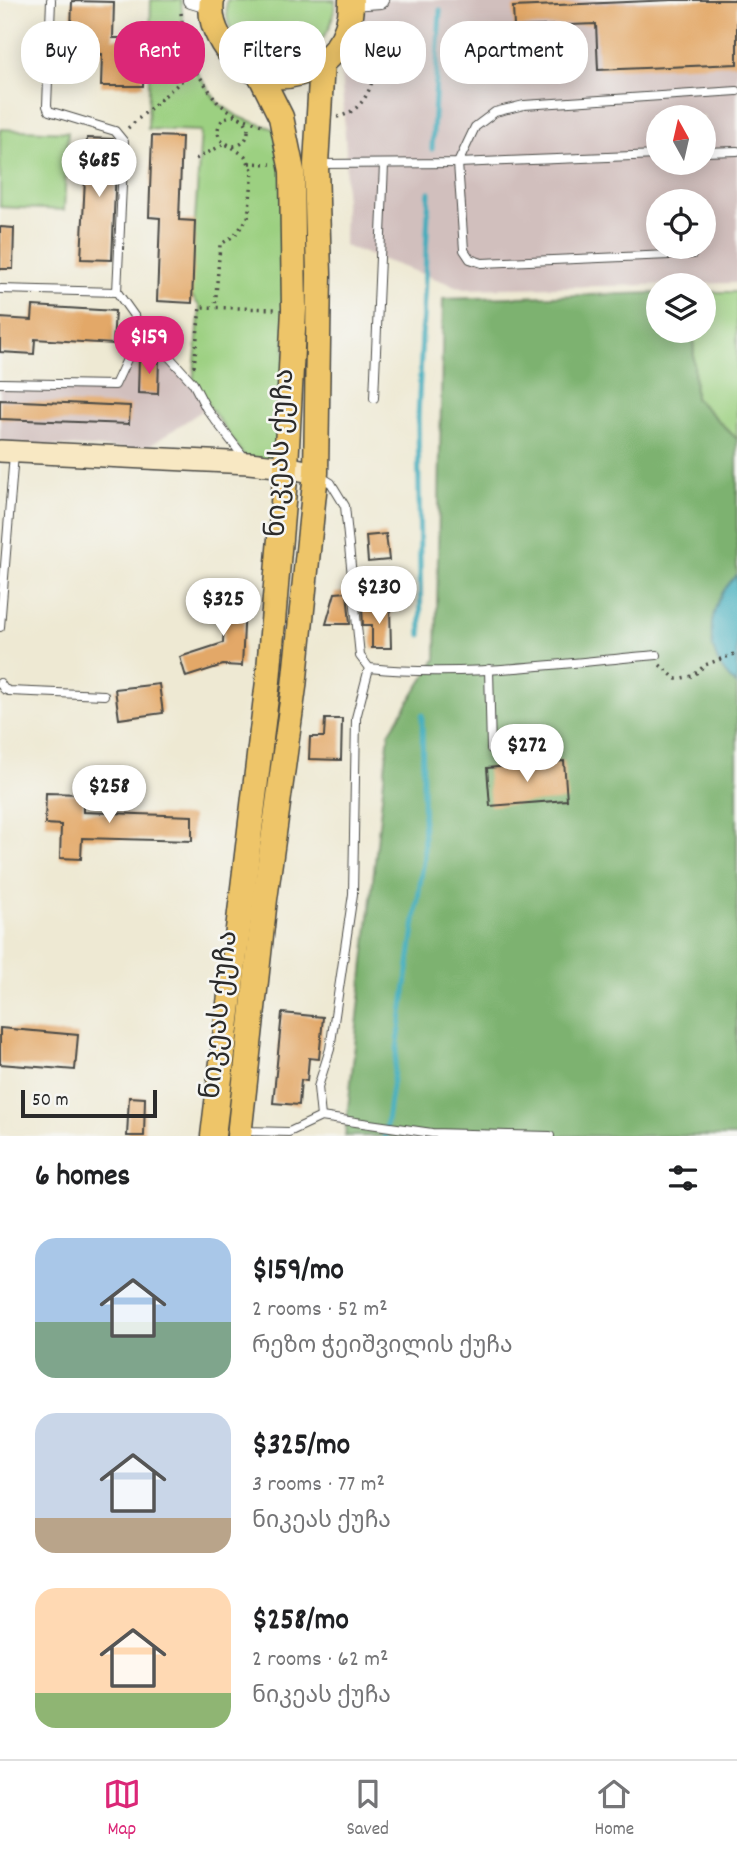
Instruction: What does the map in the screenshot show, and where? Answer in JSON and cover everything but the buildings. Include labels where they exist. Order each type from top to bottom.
[{"type":"main road","points":[[326,60],[338,48],[348,26],[351,1]]},
{"type":"main road","name":"ნიკეას ქუჩა","points":[[205,2],[219,38]]},
{"type":"main road","name":"ნიკეას ქუჩა","points":[[213,1136],[268,681],[286,467],[294,309],[292,171],[281,117],[264,84]]},
{"type":"main road","name":"ნიკეას ქუჩა","points":[[239,1133],[265,899],[294,687],[316,473],[316,164],[321,84]]},
{"type":"main road","points":[[7,451],[249,463],[316,473]]},
{"type":"street","points":[[351,1],[381,0]]},
{"type":"lane","points":[[51,0],[49,111],[115,131],[124,142],[117,292],[142,327],[192,383],[206,408],[249,463]]},
{"type":"lane","points":[[646,256],[482,263],[470,259],[464,250],[458,163],[475,127],[495,111],[524,105],[737,90]]},
{"type":"lane","points":[[716,152],[737,151]]},
{"type":"lane","points":[[316,164],[458,163],[646,155]]},
{"type":"lane","points":[[374,398],[384,164]]},
{"type":"lane","points":[[0,289],[117,292]]},
{"type":"lane","points":[[0,383],[115,385],[142,327]]},
{"type":"lane","points":[[0,627],[7,451]]},
{"type":"lane","points":[[316,473],[331,483],[345,506],[360,656],[369,668],[400,671],[489,669],[657,655]]},
{"type":"lane","points":[[321,1118],[318,1087],[330,1049],[353,894],[356,718],[369,668]]},
{"type":"lane","points":[[489,669],[491,749]]},
{"type":"lane","points":[[0,683],[9,691],[104,695]]},
{"type":"lane","points":[[239,1133],[289,1132],[321,1118],[432,1133],[550,1136]]},
{"type":"path","points":[[120,136],[178,84]]},
{"type":"path","points":[[195,159],[226,144],[235,145],[246,137],[247,128],[239,117],[229,116],[221,122],[218,132],[226,144],[245,156],[254,171],[248,218],[235,235],[219,245],[215,308]]},
{"type":"path","points":[[192,383],[200,307],[294,309]]},
{"type":"path","points":[[657,655],[659,664],[676,679],[693,676],[705,665],[737,653]]},
{"type":"shaded area","points":[[337,0],[737,0],[737,283],[716,283],[716,273],[646,273],[646,285],[464,289],[344,246],[346,153],[342,84],[426,84],[426,21],[340,21],[340,51]]},
{"type":"shaded area","points":[[142,327],[193,383],[206,408],[145,449],[0,444],[0,383],[114,385]]},
{"type":"green space","points":[[151,0],[181,0],[183,21],[151,21]]},
{"type":"green space","points":[[227,0],[335,0],[326,31],[326,21],[229,21]]},
{"type":"green space","points":[[149,84],[205,84],[218,103],[239,117],[274,129],[283,127],[286,467],[249,463],[193,383],[200,307],[190,294],[201,131],[148,129]]},
{"type":"green space","points":[[0,129],[68,132],[64,210],[0,207]]},
{"type":"green space","points":[[716,292],[737,292],[737,439],[695,398],[693,343],[716,343]]},
{"type":"green space","points":[[646,293],[646,343],[693,343],[695,398],[737,439],[737,1136],[345,1136],[389,733],[436,659],[443,299]]},
{"type":"water","points":[[737,575],[737,685],[717,660],[712,630],[718,600]]},
{"type":"waterway","points":[[432,149],[440,10]]},
{"type":"waterway","points":[[421,635],[418,418],[429,192]]},
{"type":"waterway","points":[[385,1136],[424,856],[422,715]]}]
